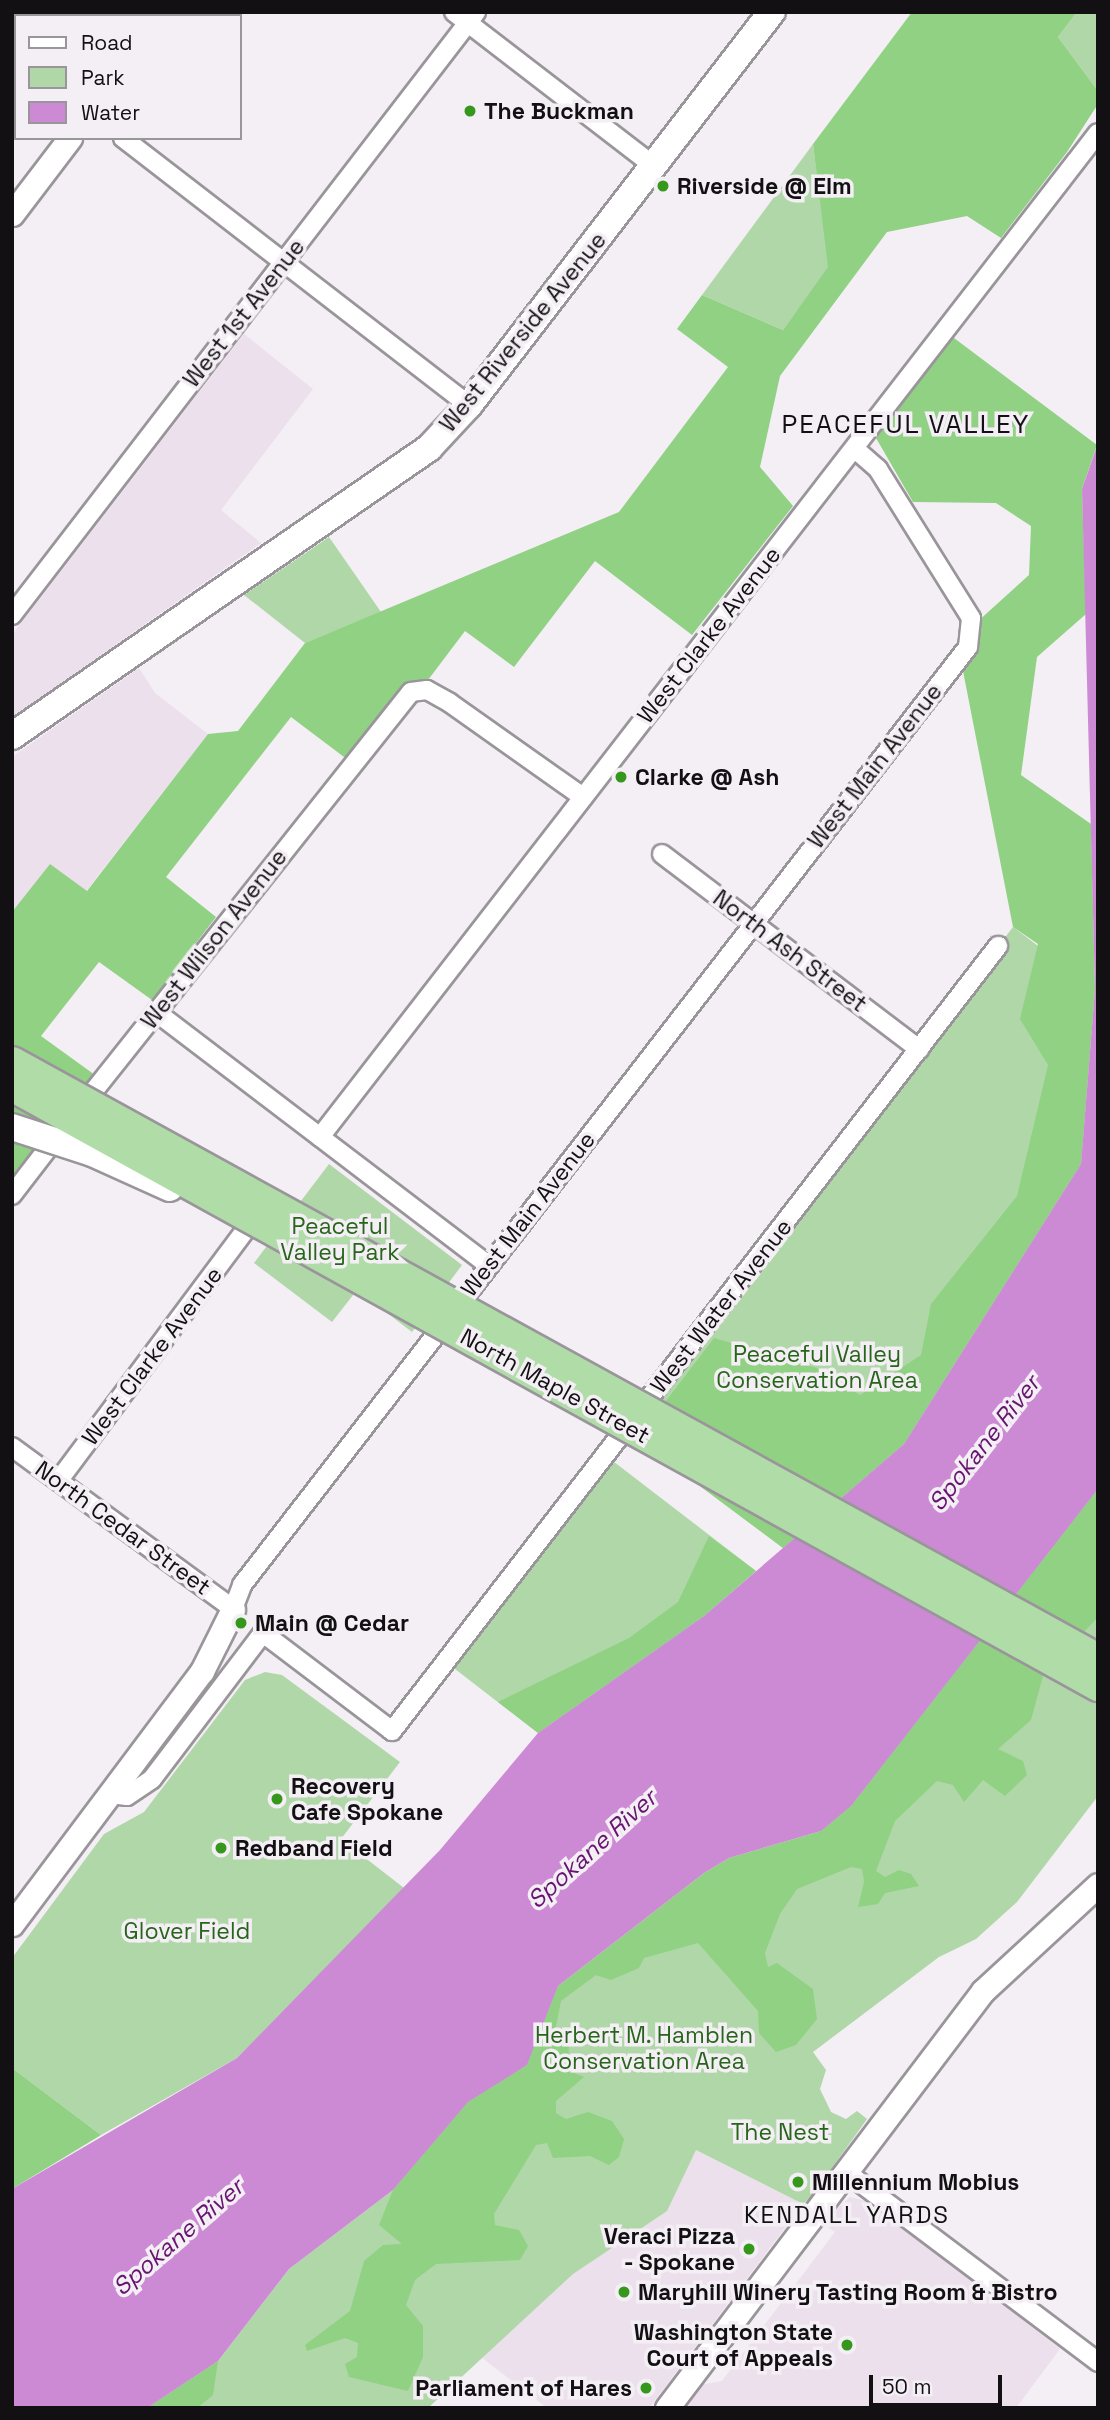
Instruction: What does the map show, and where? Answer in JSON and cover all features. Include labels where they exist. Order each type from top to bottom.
[{"type":"main road","name":"West Riverside Avenue","points":[[12,736],[429,448],[469,405],[772,12]]},
{"type":"main road","name":"North Maple Street","points":[[12,1062],[1098,1659]]},
{"type":"main road","name":"North Maple Street","points":[[12,1086],[1098,1686]]},
{"type":"main road","points":[[12,1128],[129,1168],[387,1293]]},
{"type":"street","points":[[466,16],[654,166]]},
{"type":"street","name":"West 1st Avenue","points":[[12,615],[283,262],[466,16]]},
{"type":"street","name":"West Clarke Avenue","points":[[320,1137],[1098,133]]},
{"type":"street","points":[[12,214],[68,140]]},
{"type":"street","points":[[126,140],[469,405]]},
{"type":"street","name":"West Main Avenue","points":[[12,1924],[202,1671],[242,1585],[968,647],[971,618],[878,469],[855,449]]},
{"type":"street","name":"West Wilson Avenue","points":[[12,1195],[402,702],[421,690],[479,721],[583,797]]},
{"type":"street","name":"North Ash Street","points":[[662,854],[919,1049]]},
{"type":"street","name":"West Water Avenue","points":[[111,1794],[127,1796],[152,1779],[263,1633],[392,1731],[998,946]]},
{"type":"street","points":[[156,1012],[488,1265]]},
{"type":"street","name":"West Clarke Avenue","points":[[59,1480],[244,1232]]},
{"type":"street","name":"North Cedar Street","points":[[12,1447],[233,1609]]},
{"type":"street","points":[[667,2408],[992,1980],[1098,1885]]},
{"type":"street","points":[[846,2172],[1098,2362]]},
{"type":"shaded area","points":[[244,334],[313,389],[221,510],[261,543],[12,717],[12,635]]},
{"type":"shaded area","points":[[139,668],[155,693],[208,734],[86,891],[12,912],[12,757]]},
{"type":"shaded area","points":[[690,2147],[803,2204],[649,2408],[547,2408],[481,2357],[586,2262]]},
{"type":"shaded area","points":[[850,2197],[874,2203],[1060,2349],[1016,2408],[682,2408],[700,2385],[722,2381],[835,2232],[822,2223]]},
{"type":"green space","points":[[912,12],[1077,12],[1058,37],[1098,91],[1098,104],[1067,152],[1001,238],[967,216],[887,232],[780,376],[760,467],[793,506],[692,635],[595,561],[514,667],[465,631],[428,680],[406,684],[348,760],[291,717],[166,877],[216,917],[152,1000],[99,962],[41,1036],[95,1075],[12,1185],[12,912],[50,864],[87,891],[208,734],[238,731],[305,643],[619,512],[728,367],[677,329],[702,295],[783,330],[828,267],[813,144]]},
{"type":"green space","points":[[1077,12],[1098,12],[1098,91],[1058,37]]},
{"type":"green space","points":[[813,144],[829,267],[783,330],[702,295]]},
{"type":"green space","points":[[950,335],[1097,445],[1082,489],[1086,614],[1037,657],[1021,775],[1091,824],[1095,989],[1081,1164],[904,1444],[783,1548],[637,1439],[714,1338],[817,1368],[860,1395],[921,1355],[931,1304],[1017,1196],[1048,1065],[1020,1019],[1038,944],[1013,927],[963,671],[976,623],[1029,575],[1031,526],[996,503],[913,502],[876,438]]},
{"type":"green space","points":[[329,537],[381,612],[305,643],[244,595]]},
{"type":"green space","name":"Peaceful Valley Conservation Area","points":[[1013,927],[1095,989],[1081,1164],[904,1444],[783,1548],[625,1430]]},
{"type":"green space","name":"Peaceful Valley Park","points":[[329,1164],[462,1265],[412,1332],[357,1290],[332,1322],[254,1263]]},
{"type":"green space","points":[[605,1455],[756,1571],[704,1616],[538,1733],[446,1662]]},
{"type":"green space","name":"Herbert M. Hamblen Conservation Area","points":[[1098,1489],[1098,1796],[1017,1902],[976,1939],[939,1957],[813,2052],[826,2070],[820,2089],[831,2112],[846,2119],[857,2111],[867,2119],[812,2196],[803,2204],[696,2150],[667,2211],[573,2274],[428,2408],[147,2408],[218,2361],[289,2269],[393,2190],[558,1986],[821,1831]]},
{"type":"green space","points":[[1098,1489],[1098,1617],[1043,1676],[1031,1720],[998,1749],[1023,1761],[1027,1775],[1005,1796],[983,1780],[964,1802],[953,1785],[937,1781],[895,1821],[876,1871],[885,1877],[899,1870],[911,1874],[919,1886],[885,1893],[878,1904],[858,1907],[864,1882],[862,1869],[851,1867],[797,1889],[780,1914],[765,1953],[768,1967],[777,1963],[813,1989],[817,2019],[796,2045],[776,2052],[759,2033],[758,2011],[698,1943],[644,1958],[639,1968],[611,1980],[596,1975],[561,2001],[555,2031],[569,2047],[567,2070],[584,2077],[556,2101],[556,2113],[566,2119],[588,2112],[612,2121],[624,2139],[619,2157],[609,2165],[590,2156],[553,2158],[547,2143],[536,2145],[494,2214],[495,2225],[519,2230],[528,2246],[520,2260],[436,2264],[415,2280],[406,2305],[423,2326],[423,2357],[408,2391],[349,2377],[345,2364],[357,2357],[358,2343],[345,2338],[307,2351],[305,2345],[350,2311],[364,2261],[383,2245],[402,2244],[379,2225],[393,2190],[468,2102],[527,2065],[558,1986],[704,1873],[729,1858],[821,1831],[851,1806]]},
{"type":"green space","points":[[709,1536],[756,1571],[704,1616],[538,1733],[498,1702],[629,1638],[678,1602]]},
{"type":"green space","name":"Glover Field","points":[[265,1672],[282,1675],[400,1762],[341,1839],[404,1888],[237,2058],[101,2135],[12,2068],[12,1958],[104,1834],[144,1812],[245,1680]]},
{"type":"green space","points":[[12,2068],[101,2135],[12,2189]]},
{"type":"green space","points":[[218,2361],[213,2395],[197,2408],[147,2408]]},
{"type":"water","name":"Spokane River","points":[[1098,443],[1098,1489],[851,1806],[821,1831],[729,1858],[704,1873],[558,1986],[527,2065],[468,2102],[393,2190],[289,2269],[218,2361],[147,2408],[12,2408],[12,2189],[237,2058],[440,1850],[538,1733],[704,1616],[904,1444],[1081,1164],[1095,989],[1082,489]]},
{"type":"place","name":"The Buckman","points":[[470,111]]},
{"type":"place","name":"Riverside @ Elm","points":[[663,186]]},
{"type":"place","name":"Clarke @ Ash","points":[[621,777]]},
{"type":"place","name":"Main @ Cedar","points":[[241,1623]]},
{"type":"place","name":"Recovery Cafe Spokane","points":[[277,1799]]},
{"type":"place","name":"Redband Field","points":[[221,1848]]},
{"type":"place","name":"Millennium Mobius","points":[[798,2182]]},
{"type":"place","name":"Veraci Pizza - Spokane","points":[[749,2249]]},
{"type":"place","name":"Maryhill Winery Tasting Room & Bistro","points":[[624,2292]]},
{"type":"place","name":"Washington State Court of Appeals","points":[[847,2345]]},
{"type":"place","name":"Parliament of Hares","points":[[646,2388]]},
{"type":"district","name":"PEACEFUL VALLEY","points":[[906,425]]},
{"type":"district","name":"KENDALL YARDS","points":[[847,2215]]},
{"type":"park label","name":"The Nest","points":[[780,2132]]}]
